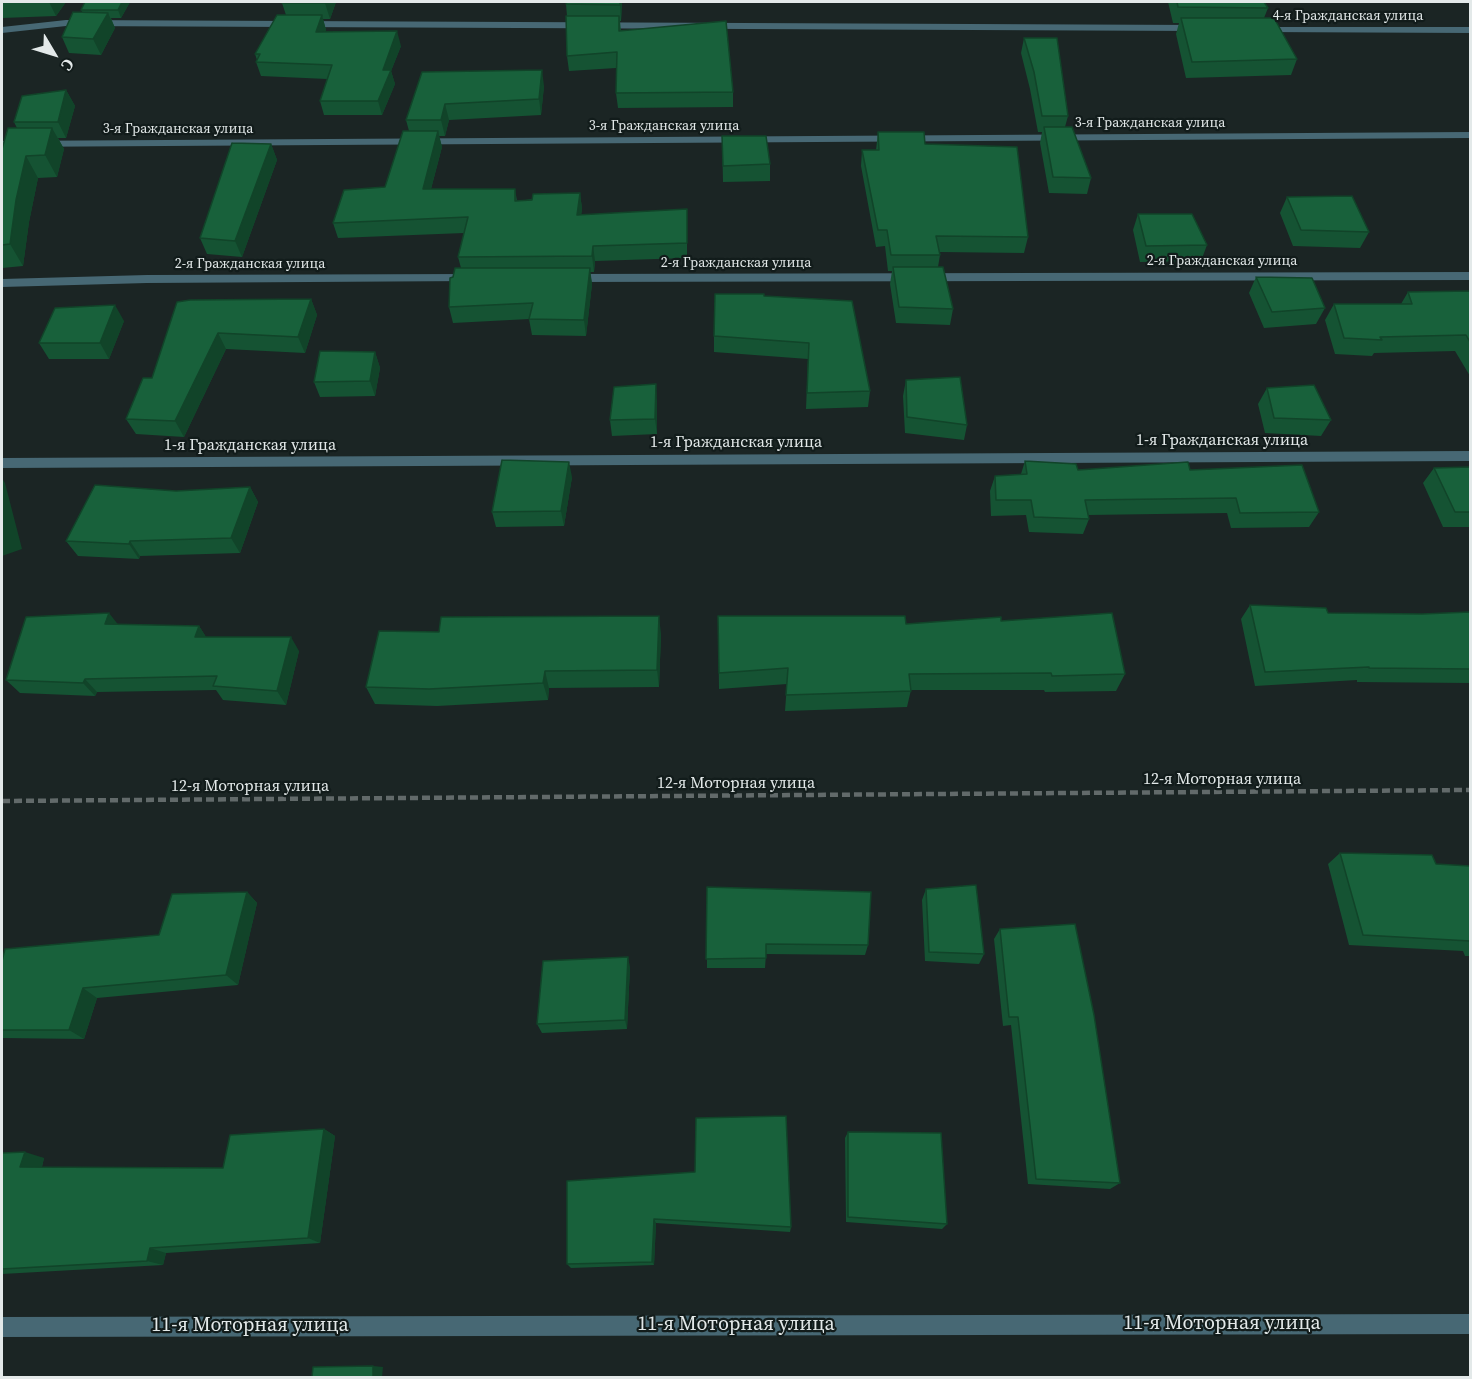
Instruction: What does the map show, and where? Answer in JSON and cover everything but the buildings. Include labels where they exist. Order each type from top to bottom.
[{"type":"street","points":[[2,30],[66,23],[1209,28]]},
{"type":"street","name":"4-я Гражданская улица","points":[[1256,29],[1470,30]]},
{"type":"street","name":"3-я Гражданская улица","points":[[2,144],[1470,135]]},
{"type":"street","name":"2-я Гражданская улица","points":[[564,278],[1470,276]]},
{"type":"street","name":"2-я Гражданская улица","points":[[2,283],[147,279],[481,278]]},
{"type":"street","name":"1-я Гражданская улица","points":[[2,464],[1470,456]]},
{"type":"street","name":"11-я Моторная улица","points":[[2,1327],[1470,1324]]},
{"type":"path","name":"12-я Моторная улица","points":[[2,801],[1470,790]]}]
